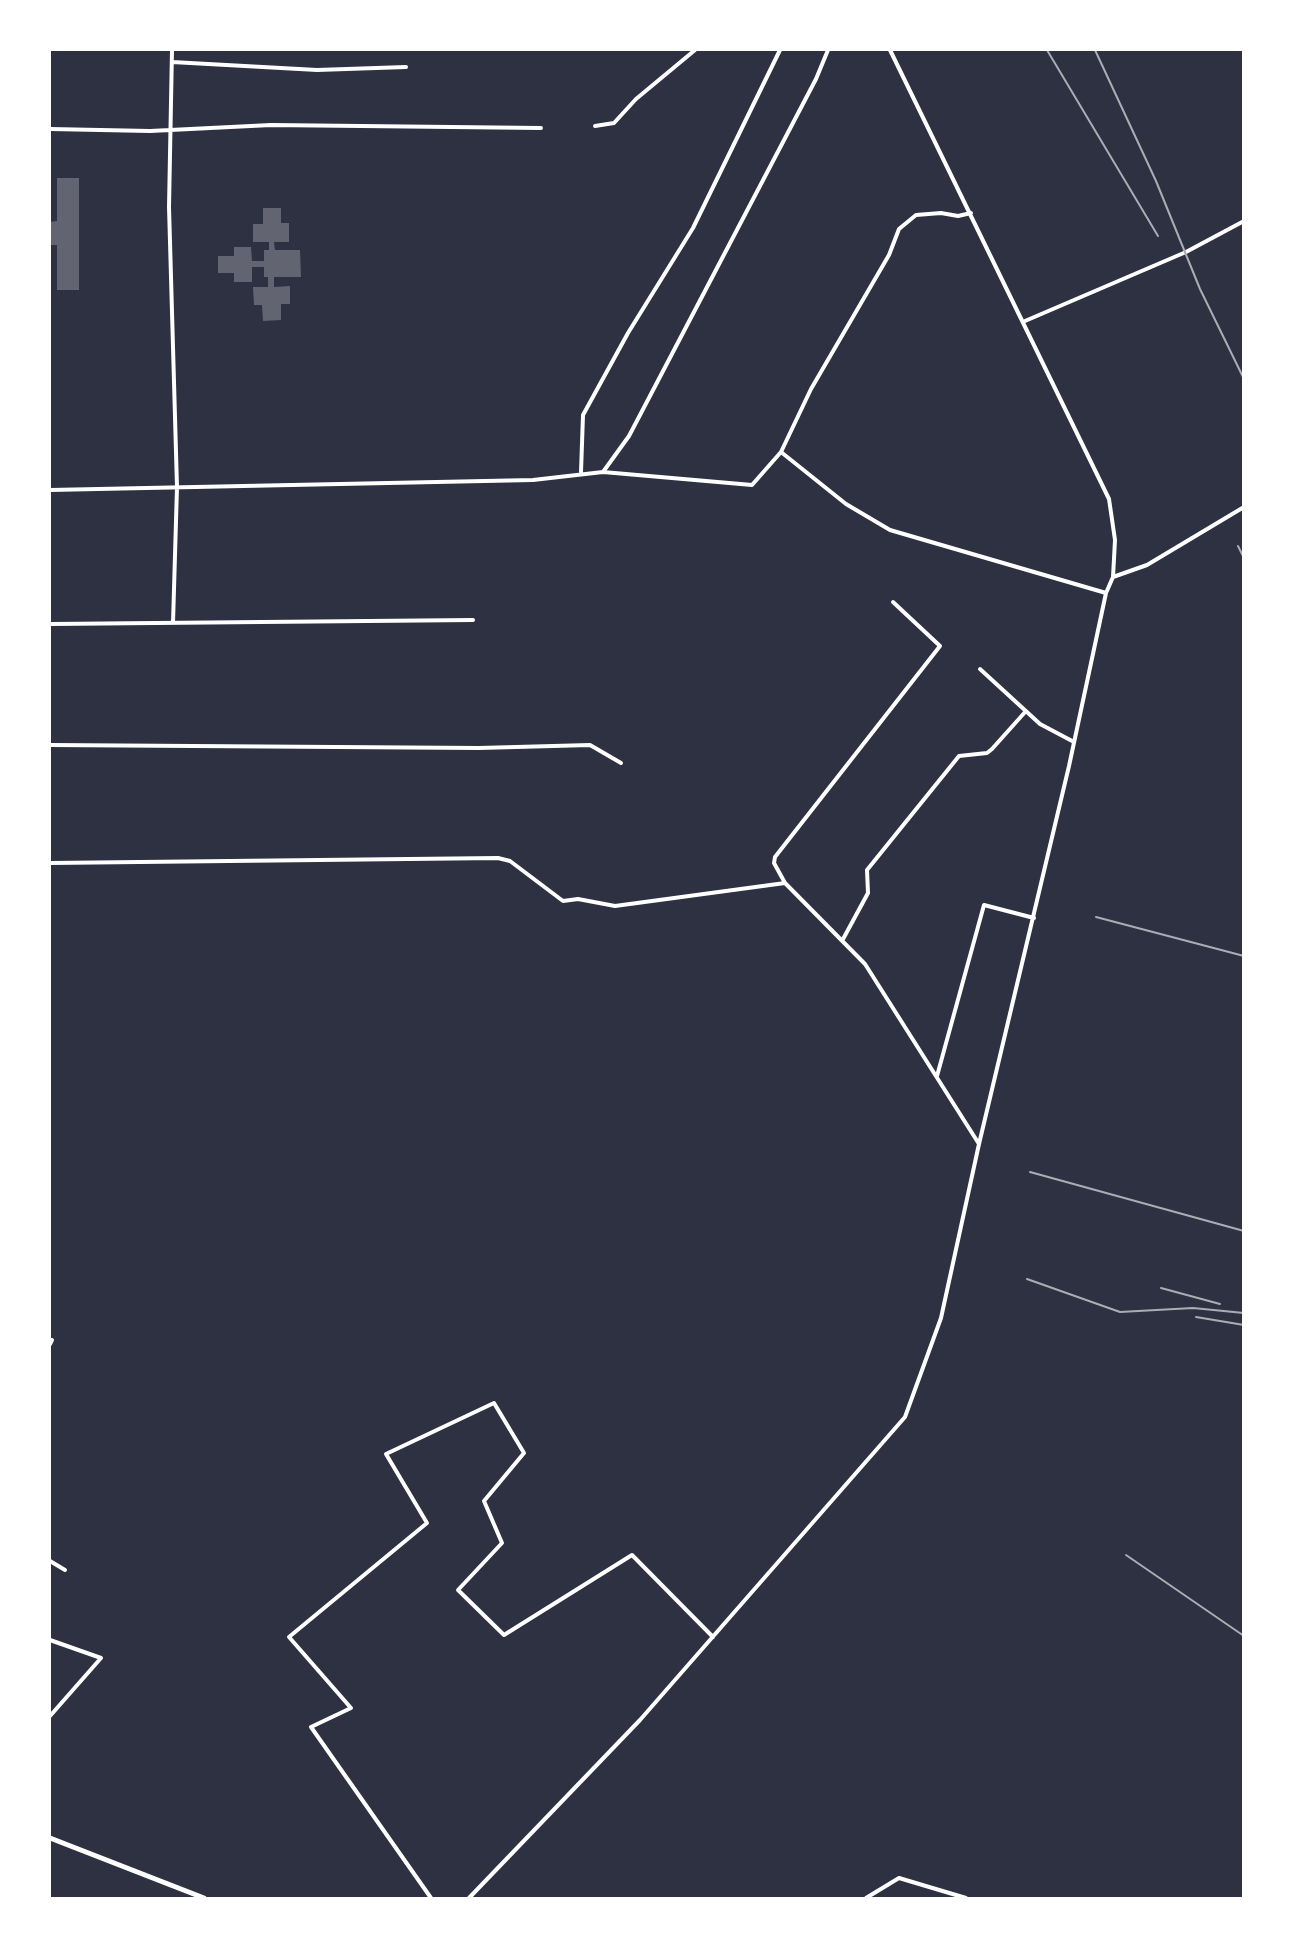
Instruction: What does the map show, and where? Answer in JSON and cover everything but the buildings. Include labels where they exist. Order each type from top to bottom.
[{"type":"main road","points":[[50,1838],[204,1899]]},
{"type":"street","points":[[172,50],[170,207],[177,487],[174,623]]},
{"type":"street","points":[[595,126],[614,123],[636,99],[695,50]]},
{"type":"street","points":[[581,472],[583,415],[627,333],[693,228],[780,50]]},
{"type":"street","points":[[603,472],[629,436],[816,79],[828,50]]},
{"type":"street","points":[[469,1899],[640,1720],[905,1416],[941,1318],[979,1144],[1034,918],[1106,593],[1113,577],[1115,540],[1109,499],[1025,321],[890,50]]},
{"type":"street","points":[[172,62],[317,70],[406,67]]},
{"type":"street","points":[[50,129],[172,129],[271,125],[541,128]]},
{"type":"street","points":[[50,490],[533,480],[581,472],[752,485],[781,452],[811,389],[889,255],[899,229],[916,215],[940,213],[958,216],[971,213]]},
{"type":"street","points":[[1025,321],[1186,252],[1244,221]]},
{"type":"street","points":[[781,452],[846,504],[890,530],[1106,593]]},
{"type":"street","points":[[1113,577],[1147,565],[1244,507]]},
{"type":"street","points":[[893,602],[940,646],[774,857],[775,868],[785,883],[865,964],[979,1144]]},
{"type":"street","points":[[50,624],[472,620]]},
{"type":"street","points":[[980,669],[1040,724],[1074,742]]},
{"type":"street","points":[[842,941],[868,893],[867,870],[959,756],[987,753],[1026,711]]},
{"type":"street","points":[[50,745],[468,748],[590,745],[621,763]]},
{"type":"street","points":[[50,862],[498,858],[510,861],[563,901],[578,899],[615,906],[785,883]]},
{"type":"street","points":[[937,1076],[984,904],[1034,918]]},
{"type":"street","points":[[431,1899],[311,1727],[351,1708],[289,1637],[427,1523],[386,1454],[494,1403],[524,1453],[484,1501],[502,1543],[458,1590],[504,1635],[632,1555],[713,1637]]},
{"type":"street","points":[[50,1561],[65,1570]]},
{"type":"street","points":[[50,1640],[101,1658],[50,1716]]},
{"type":"street","points":[[866,1899],[899,1878],[966,1899]]},
{"type":"railway","points":[[1047,50],[1158,236]]},
{"type":"railway","points":[[1095,50],[1156,181],[1200,289],[1244,379]]},
{"type":"railway","points":[[1238,546],[1244,558]]},
{"type":"railway","points":[[1096,917],[1244,956]]},
{"type":"railway","points":[[1030,1172],[1244,1231]]},
{"type":"railway","points":[[1027,1279],[1120,1312],[1193,1308],[1244,1313]]},
{"type":"railway","points":[[1161,1288],[1220,1304]]},
{"type":"railway","points":[[1196,1317],[1244,1325]]},
{"type":"railway","points":[[1126,1555],[1244,1636]]}]
